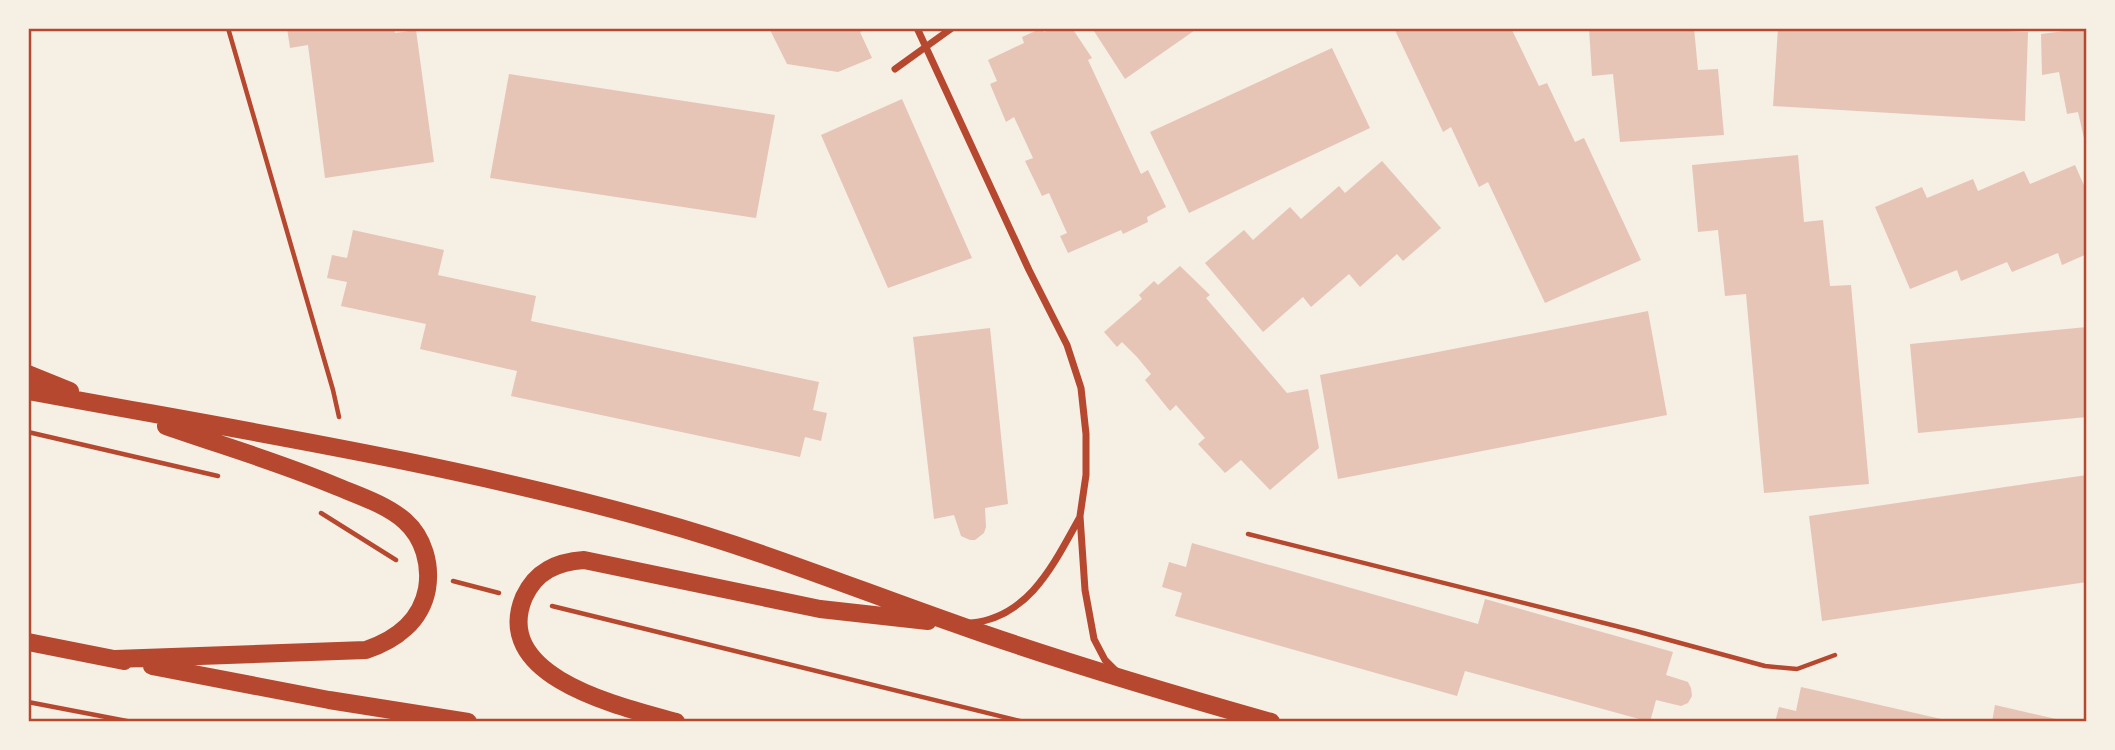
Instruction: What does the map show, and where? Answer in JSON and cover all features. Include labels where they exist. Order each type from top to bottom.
[{"type":"main road","points":[[28,374],[109,406],[312,476],[384,508],[404,520],[422,544],[429,575],[422,607],[409,626],[385,644],[366,650],[115,659]]},
{"type":"main road","points":[[28,391],[391,460],[567,497],[659,522],[809,569],[956,625],[1147,687],[1271,722]]},
{"type":"main road","points":[[676,722],[619,706],[582,691],[555,677],[533,661],[518,627],[521,607],[534,581],[558,564],[584,560],[820,609],[956,625]]},
{"type":"main road","points":[[28,642],[329,700],[468,722]]},
{"type":"street","points":[[917,28],[1070,355],[1080,388],[1086,434],[1086,475],[1080,516],[1085,590],[1094,639],[1105,660],[1122,677],[1147,687]]},
{"type":"street","points":[[895,69],[951,28]]},
{"type":"street","points":[[956,625],[981,622],[1006,614],[1028,599],[1080,516]]},
{"type":"path","points":[[228,28],[333,390],[338,417]]},
{"type":"path","points":[[28,432],[219,476]]},
{"type":"path","points":[[310,506],[404,565]]},
{"type":"path","points":[[1248,534],[1765,666],[1797,669],[1835,655]]},
{"type":"path","points":[[576,612],[1024,722]]},
{"type":"path","points":[[28,702],[132,722]]},
{"type":"building","points":[[287,28],[394,28],[395,33],[416,30],[434,162],[325,178],[308,45],[290,48]]},
{"type":"building","points":[[769,28],[869,28],[860,32],[872,58],[838,72],[787,64]]},
{"type":"building","points":[[1042,28],[1044,32],[1053,28],[1072,28],[1092,58],[1088,60],[1141,174],[1148,170],[1166,207],[1147,217],[1148,222],[1123,234],[1121,230],[1068,253],[1060,236],[1067,233],[1049,193],[1042,196],[1025,161],[1033,158],[1014,117],[1006,122],[990,84],[997,81],[988,60],[1024,43],[1022,37]]},
{"type":"building","points":[[1092,28],[1198,28],[1125,79]]},
{"type":"building","points":[[1394,28],[1511,28],[1539,86],[1547,83],[1575,142],[1584,138],[1641,260],[1545,303],[1488,182],[1479,187],[1451,127],[1443,132]]},
{"type":"building","points":[[1589,28],[1694,28],[1698,70],[1718,69],[1724,135],[1620,142],[1613,74],[1592,76]]},
{"type":"building","points":[[1778,28],[1942,28],[2028,32],[2025,121],[1773,106]]},
{"type":"building","points":[[2087,28],[2086,147],[2078,112],[2067,114],[2059,72],[2042,75],[2041,34]]},
{"type":"building","points":[[1332,48],[1370,128],[1189,213],[1150,132]]},
{"type":"building","points":[[509,74],[775,115],[756,218],[490,178]]},
{"type":"building","points":[[902,99],[972,258],[888,288],[821,135]]},
{"type":"building","points":[[1798,155],[1804,222],[1823,220],[1830,286],[1851,285],[1869,484],[1764,493],[1746,294],[1725,296],[1718,230],[1698,232],[1692,165]]},
{"type":"building","points":[[1382,161],[1441,228],[1403,261],[1397,254],[1360,287],[1349,274],[1311,307],[1303,297],[1263,332],[1205,263],[1244,230],[1253,240],[1290,207],[1301,219],[1339,186],[1345,193]]},
{"type":"building","points":[[2075,165],[2087,192],[2087,254],[2062,265],[2058,253],[2012,272],[2007,262],[1961,281],[1957,270],[1910,289],[1875,207],[1922,187],[1927,198],[1973,179],[1978,191],[2024,171],[2030,184]]},
{"type":"building","points":[[353,230],[444,250],[438,275],[536,296],[531,321],[819,382],[813,410],[827,413],[821,441],[805,437],[800,457],[511,396],[517,371],[420,349],[426,324],[341,306],[347,282],[327,278],[332,255],[347,258]]},
{"type":"building","points":[[1180,266],[1210,295],[1206,298],[1287,393],[1308,389],[1319,448],[1270,490],[1241,460],[1225,473],[1198,444],[1205,438],[1176,405],[1170,411],[1145,380],[1151,374],[1137,357],[1122,342],[1117,347],[1104,332],[1142,299],[1139,295],[1154,281],[1158,285]]},
{"type":"building","points":[[1648,311],[1667,415],[1338,479],[1320,375]]},
{"type":"building","points":[[2087,327],[2087,417],[1918,433],[1910,344]]},
{"type":"building","points":[[990,328],[1008,504],[985,508],[984,533],[975,540],[970,540],[961,536],[954,515],[934,519],[913,337]]},
{"type":"building","points":[[2087,475],[2087,582],[1822,621],[1809,516]]},
{"type":"building","points":[[1192,543],[1478,624],[1485,599],[1673,652],[1666,675],[1688,682],[1692,696],[1688,703],[1681,706],[1656,700],[1650,722],[1465,671],[1457,696],[1175,616],[1182,593],[1162,587],[1169,562],[1186,567]]},
{"type":"building","points":[[1801,687],[1950,722],[1775,722],[1779,707],[1796,711]]},
{"type":"building","points":[[1995,705],[2065,721],[2065,722],[1992,722]]}]
